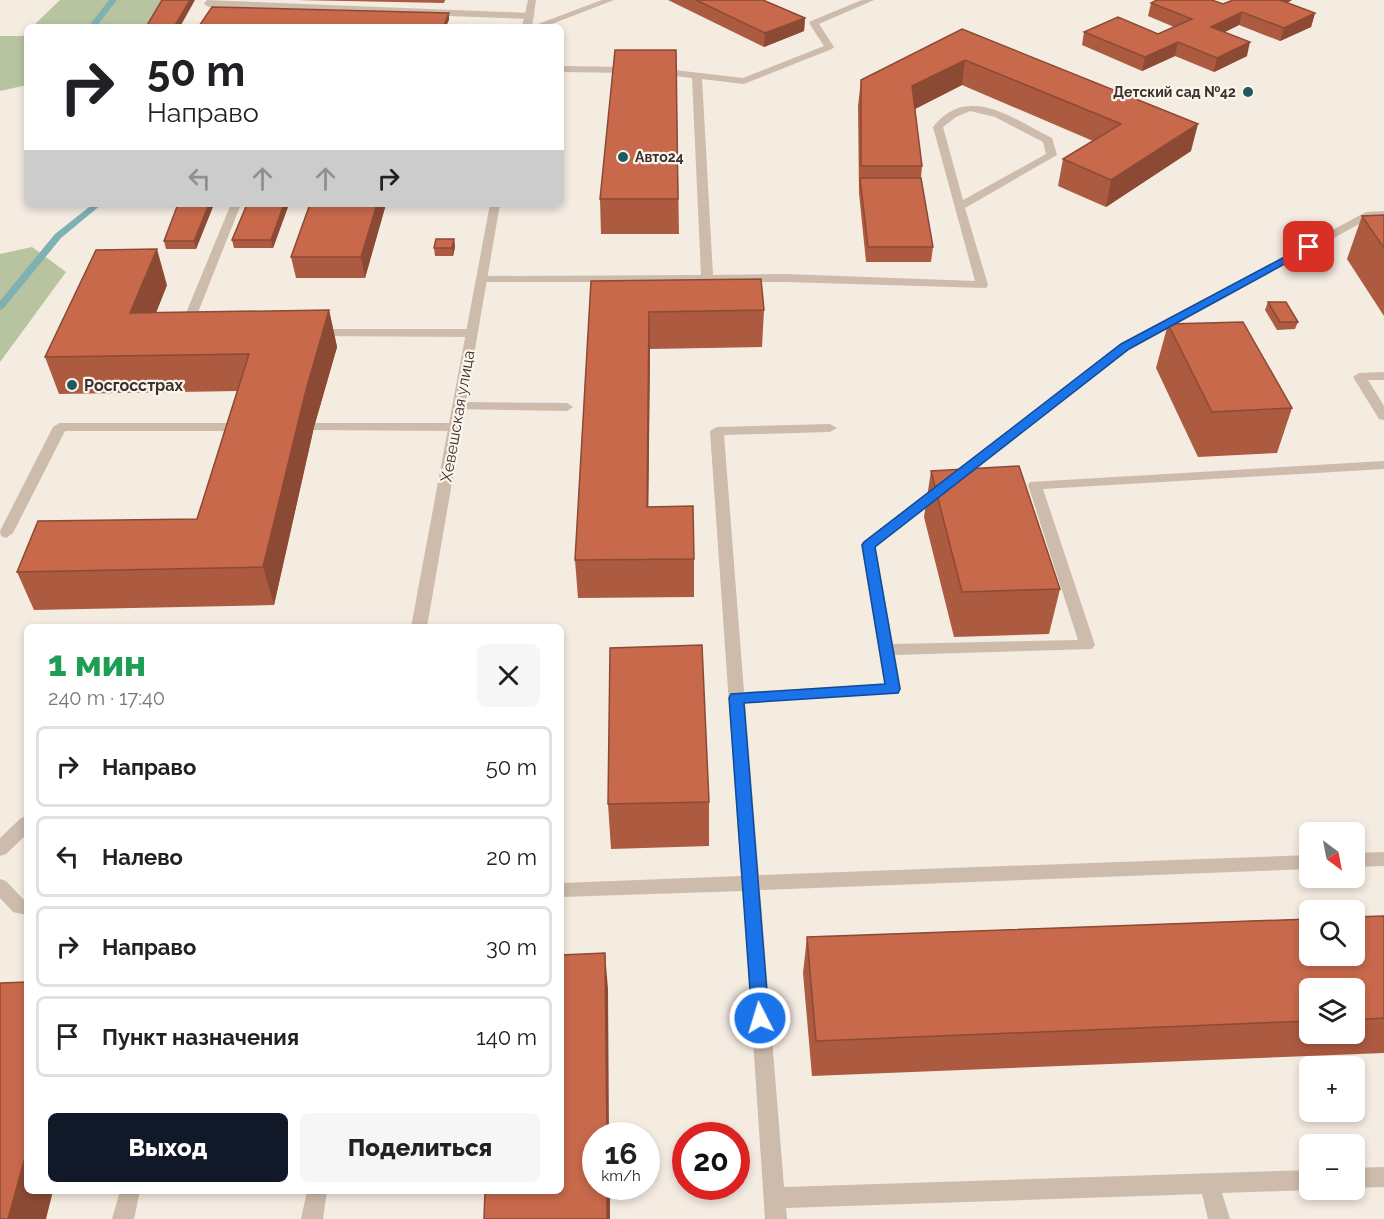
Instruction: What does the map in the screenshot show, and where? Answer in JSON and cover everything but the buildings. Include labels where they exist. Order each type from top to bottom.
[{"type":"street","points":[[211,0],[209,3],[530,16]]},
{"type":"street","points":[[529,24],[532,0]]},
{"type":"street","points":[[543,24],[610,0]]},
{"type":"street","points":[[564,69],[661,71],[744,81],[829,47],[814,23],[870,0]]},
{"type":"street","points":[[697,75],[707,279]]},
{"type":"street","points":[[482,280],[786,278],[982,285],[960,206],[938,127],[944,120],[970,108],[985,111],[1048,140],[1052,155],[960,206]]},
{"type":"street","points":[[196,333],[184,333],[235,207]]},
{"type":"street","name":"Хевешская улица","points":[[420,624],[494,207]]},
{"type":"street","points":[[736,698],[893,689],[868,545],[1125,347],[1370,214],[1384,214]]},
{"type":"street","points":[[302,333],[472,333]]},
{"type":"street","points":[[1384,376],[1359,377],[1384,416]]},
{"type":"street","points":[[459,405],[567,407]]},
{"type":"street","points":[[6,533],[60,427],[246,427]]},
{"type":"street","points":[[314,427],[455,427]]},
{"type":"street","points":[[776,1219],[749,883],[717,431],[830,428]]},
{"type":"street","points":[[886,650],[1087,645],[1035,485],[1384,465]]},
{"type":"street","points":[[0,849],[24,826]]},
{"type":"street","points":[[1365,860],[1384,859]]},
{"type":"street","points":[[564,890],[1299,862]]},
{"type":"street","points":[[0,885],[19,908],[24,907]]},
{"type":"street","points":[[1365,1178],[1384,1177]]},
{"type":"street","points":[[775,1198],[1299,1180]]},
{"type":"street","points":[[1209,1183],[1219,1219]]},
{"type":"street","points":[[123,1219],[129,1194]]},
{"type":"street","points":[[312,1219],[316,1194]]},
{"type":"green space","points":[[60,0],[168,0],[154,24],[35,24]]},
{"type":"green space","points":[[0,36],[23,36],[24,86],[0,91]]},
{"type":"green space","points":[[32,247],[66,272],[0,362],[0,254]]},
{"type":"waterway","points":[[94,24],[113,0]]},
{"type":"waterway","points":[[0,307],[58,236],[94,207]]},
{"type":"place","name":"Детский сад №42","points":[[1248,92]]},
{"type":"place","name":"Авто24","points":[[623,157]]},
{"type":"place","name":"Росгосстрах","points":[[72,385]]},
{"type":"route","points":[[760,1018],[736,698],[893,689],[868,545],[1125,347],[1309,247]]}]
